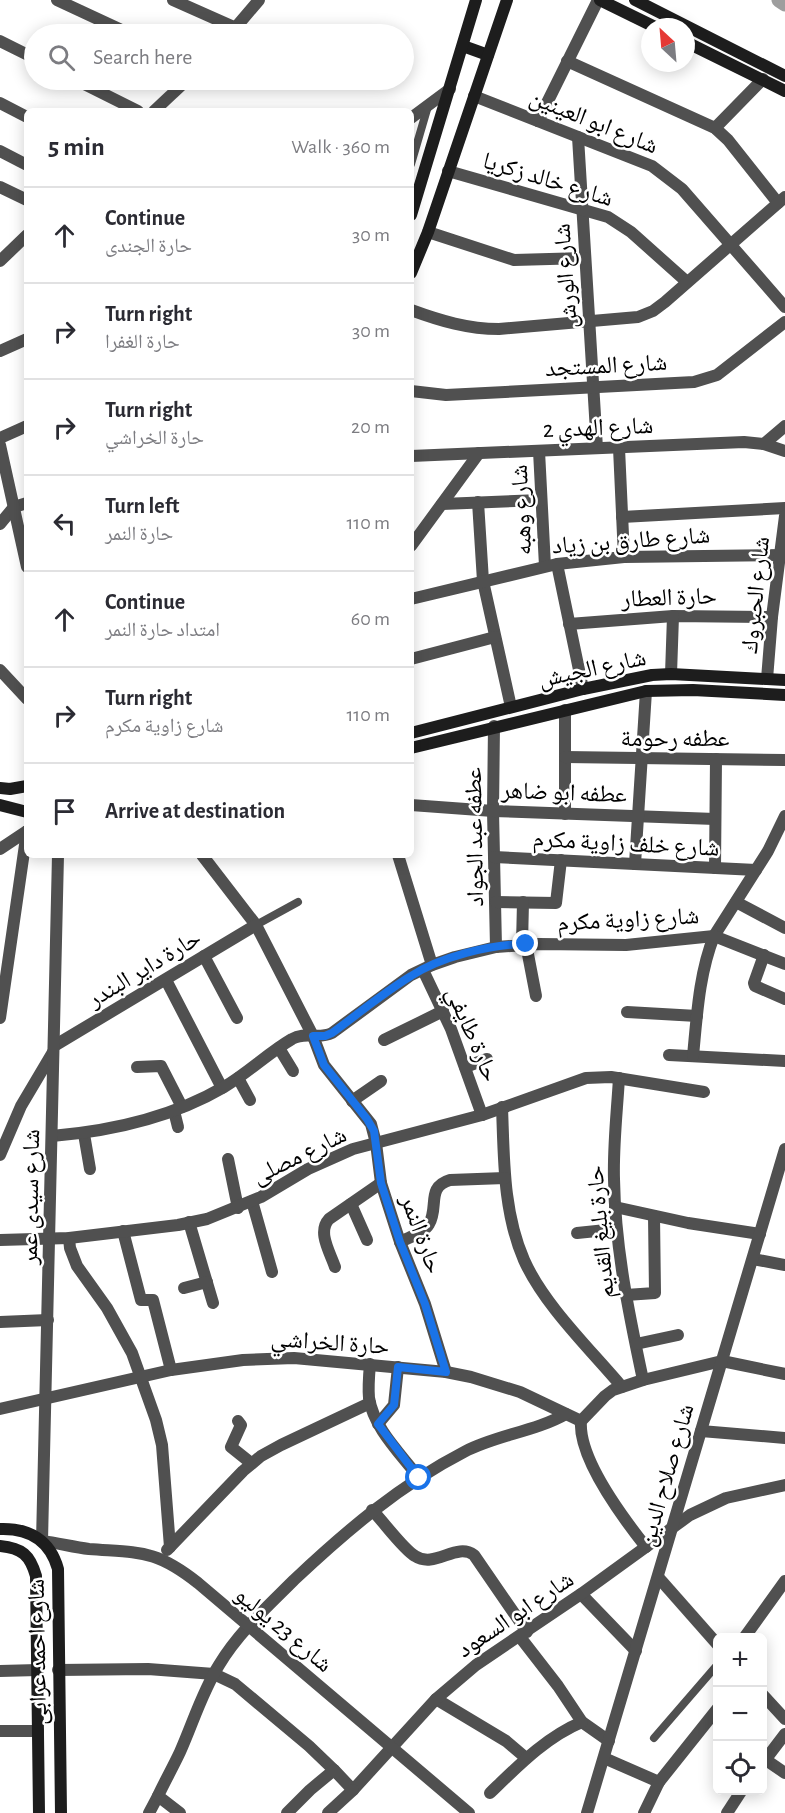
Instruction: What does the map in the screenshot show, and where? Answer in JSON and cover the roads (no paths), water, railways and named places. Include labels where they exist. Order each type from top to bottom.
[{"type":"main road","points":[[414,205],[476,0]]},
{"type":"main road","points":[[414,266],[428,232],[507,0]]},
{"type":"main road","points":[[599,0],[641,20]]},
{"type":"main road","points":[[635,0],[785,76]]},
{"type":"main road","points":[[463,46],[488,55]]},
{"type":"main road","points":[[695,46],[785,91]]},
{"type":"main road","name":"شارع الجيش","points":[[414,732],[639,677],[671,674],[785,680]]},
{"type":"main road","name":"شارع الجيش","points":[[414,747],[494,726],[646,691],[693,690],[785,695]]},
{"type":"main road","points":[[449,723],[451,738]]},
{"type":"main road","points":[[0,788],[24,787]]},
{"type":"main road","points":[[0,805],[24,811]]},
{"type":"main road","points":[[0,1529],[23,1531],[42,1541]]},
{"type":"main road","name":"شارع احمد عرابى","points":[[42,1541],[53,1555],[59,1576],[61,1813]]},
{"type":"main road","name":"شارع احمد عرابى","points":[[0,1546],[20,1550],[28,1556],[38,1586],[39,1813]]},
{"type":"street","points":[[57,0],[73,3],[112,24]]},
{"type":"street","points":[[173,0],[219,24]]},
{"type":"street","points":[[239,24],[259,0]]},
{"type":"street","points":[[538,121],[599,0]]},
{"type":"street","points":[[0,41],[24,53]]},
{"type":"street","points":[[414,311],[454,325],[477,329],[630,319],[646,315],[665,302],[782,200],[716,128],[567,61]]},
{"type":"street","points":[[716,128],[763,79]]},
{"type":"street","points":[[96,90],[132,108]]},
{"type":"street","points":[[157,108],[176,90]]},
{"type":"street","points":[[414,116],[450,90]]},
{"type":"street","name":"شارع ابو العينين","points":[[474,96],[663,172],[682,189],[785,307]]},
{"type":"street","points":[[0,103],[24,115]]},
{"type":"street","name":"شارع الورش","points":[[578,137],[597,448]]},
{"type":"street","points":[[0,151],[24,163]]},
{"type":"street","name":"شارع خالد زكريا","points":[[448,171],[608,217],[619,223],[687,282]]},
{"type":"street","points":[[0,187],[24,199]]},
{"type":"street","points":[[428,232],[514,260],[585,258]]},
{"type":"street","points":[[0,261],[24,238]]},
{"type":"street","name":"شارع المستجد","points":[[414,391],[446,395],[706,380],[728,368],[785,322]]},
{"type":"street","points":[[0,351],[24,340]]},
{"type":"street","points":[[764,444],[785,426]]},
{"type":"street","points":[[0,438],[24,427]]},
{"type":"street","name":"شارع الهدي 2","points":[[414,456],[744,442],[764,444],[785,451]]},
{"type":"street","points":[[0,445],[24,553]]},
{"type":"street","points":[[619,448],[624,557]]},
{"type":"street","name":"شارع وهبه","points":[[539,451],[541,500],[551,565],[569,624],[583,689]]},
{"type":"street","points":[[414,542],[479,453]]},
{"type":"street","points":[[442,504],[541,500]]},
{"type":"street","points":[[478,502],[483,581],[511,707]]},
{"type":"street","points":[[0,524],[14,507],[24,504]]},
{"type":"street","points":[[622,517],[785,508]]},
{"type":"street","name":"شارع الحبروك","points":[[767,679],[772,617],[782,555],[785,516]]},
{"type":"street","name":"شارع طارق بن زياد","points":[[414,597],[551,565],[624,557],[782,555]]},
{"type":"street","points":[[671,674],[673,616]]},
{"type":"street","name":"حارة العطار","points":[[569,624],[673,616],[772,617]]},
{"type":"street","points":[[414,658],[495,637]]},
{"type":"street","points":[[0,670],[24,696]]},
{"type":"street","points":[[635,864],[646,691]]},
{"type":"street","points":[[565,710],[565,814]]},
{"type":"street","name":"عطفه عبد الجواد","points":[[494,726],[496,947]]},
{"type":"street","name":"عطفه رحومة","points":[[566,758],[785,760]]},
{"type":"street","points":[[715,868],[716,759]]},
{"type":"street","name":"عطفه ابو ضاهر","points":[[414,805],[493,811],[715,819]]},
{"type":"street","points":[[693,1056],[702,972],[714,936],[784,823]]},
{"type":"street","points":[[0,849],[24,833]]},
{"type":"street","points":[[0,1018],[4,971],[24,849]]},
{"type":"street","name":"شارع خلف زاوية مكرم","points":[[495,857],[756,870]]},
{"type":"street","name":"شارع سيدى عمر","points":[[42,1541],[58,858]]},
{"type":"street","name":"حارة النمر","points":[[204,858],[256,925],[313,1036],[324,1065],[371,1124],[381,1183],[400,1242],[425,1304],[446,1372]]},
{"type":"street","name":"حارة طايفي","points":[[399,858],[427,967],[482,1115]]},
{"type":"street","points":[[495,902],[556,903],[561,860]]},
{"type":"street","points":[[523,902],[524,944],[536,996]]},
{"type":"street","points":[[736,902],[785,928]]},
{"type":"street","name":"حارة داير البندر","points":[[54,1048],[256,925]]},
{"type":"street","name":"شارع زاوية مكرم","points":[[52,1136],[84,1134],[129,1125],[178,1109],[222,1088],[294,1037],[300,1035],[325,1036],[332,1033],[411,975],[427,967],[496,947],[524,944],[626,945],[714,936],[785,964]]},
{"type":"street","points":[[764,955],[755,986],[785,999]]},
{"type":"street","points":[[204,956],[237,1018]]},
{"type":"street","points":[[166,980],[222,1088]]},
{"type":"street","points":[[384,1040],[442,1011]]},
{"type":"street","points":[[627,1012],[697,1016]]},
{"type":"street","points":[[0,1155],[21,1106],[54,1048]]},
{"type":"street","points":[[279,1048],[292,1071]]},
{"type":"street","points":[[669,1055],[785,1061]]},
{"type":"street","points":[[465,1067],[487,1059]]},
{"type":"street","points":[[137,1067],[161,1066],[178,1109],[178,1127]]},
{"type":"street","name":"شارع مصلى","points":[[0,1240],[50,1240],[189,1222],[238,1208],[330,1158],[376,1143],[482,1115],[586,1078],[603,1076],[704,1092]]},
{"type":"street","points":[[238,1078],[250,1100]]},
{"type":"street","name":"حارة بليغ القديم","points":[[619,1078],[614,1152],[616,1229],[643,1380]]},
{"type":"street","points":[[352,1101],[381,1081]]},
{"type":"street","points":[[502,1107],[505,1178],[512,1222],[518,1242],[534,1279],[622,1387]]},
{"type":"street","points":[[84,1134],[90,1169]]},
{"type":"street","name":"شارع صلاح الدين","points":[[587,1813],[760,1234],[779,1191],[785,1149]]},
{"type":"street","points":[[228,1159],[238,1208]]},
{"type":"street","points":[[400,1242],[425,1229],[429,1224],[435,1192],[442,1183],[450,1180],[505,1178]]},
{"type":"street","points":[[335,1267],[323,1228],[329,1219],[381,1183]]},
{"type":"street","points":[[252,1201],[272,1272]]},
{"type":"street","points":[[351,1204],[367,1240]]},
{"type":"street","points":[[615,1207],[703,1226],[760,1234]]},
{"type":"street","points":[[626,1295],[655,1293],[654,1216]]},
{"type":"street","points":[[189,1222],[213,1303]]},
{"type":"street","points":[[577,1233],[616,1229]]},
{"type":"street","points":[[123,1231],[141,1300],[153,1300],[171,1370]]},
{"type":"street","points":[[69,1238],[77,1266],[121,1330],[142,1377],[162,1445],[170,1547]]},
{"type":"street","points":[[753,1258],[785,1265]]},
{"type":"street","points":[[184,1288],[207,1282]]},
{"type":"street","points":[[0,1322],[48,1320]]},
{"type":"street","points":[[636,1344],[678,1335]]},
{"type":"street","name":"حارة الخراشي","points":[[0,1409],[171,1370],[269,1358],[294,1358],[446,1372],[496,1384],[528,1395],[581,1421]]},
{"type":"street","points":[[646,1547],[625,1521],[596,1472],[582,1439],[581,1421],[605,1396],[622,1387],[722,1361],[785,1374]]},
{"type":"street","points":[[370,1364],[370,1403],[378,1424],[419,1478]]},
{"type":"street","points":[[378,1424],[394,1405],[398,1367]]},
{"type":"street","points":[[161,1558],[251,1463],[281,1444],[370,1403]]},
{"type":"street","points":[[149,1813],[180,1752],[214,1674],[247,1625],[339,1538],[372,1510],[419,1478],[467,1450],[551,1422],[566,1414]]},
{"type":"street","points":[[238,1421],[242,1425],[231,1447],[251,1463]]},
{"type":"street","points":[[701,1431],[785,1438]]},
{"type":"street","name":"شارع ابو السعود","points":[[328,1813],[353,1790],[436,1699],[462,1675],[523,1635],[697,1510],[726,1498],[785,1485]]},
{"type":"street","points":[[372,1510],[414,1556],[432,1560],[462,1551],[474,1555],[523,1635],[582,1722],[609,1741]]},
{"type":"street","name":"شارع 23 يوليو","points":[[42,1541],[87,1548],[140,1552],[161,1558],[187,1574],[469,1813]]},
{"type":"street","points":[[658,1577],[713,1640]]},
{"type":"street","points":[[748,1633],[785,1582]]},
{"type":"street","points":[[581,1594],[636,1651]]},
{"type":"street","points":[[58,1670],[148,1668],[214,1674],[235,1684],[309,1746],[353,1790]]},
{"type":"street","points":[[0,1671],[38,1670]]},
{"type":"street","points":[[436,1699],[506,1741],[526,1758]]},
{"type":"street","points":[[767,1699],[785,1719]]},
{"type":"street","points":[[644,1813],[658,1782],[713,1713]]},
{"type":"street","points":[[490,1793],[526,1758],[565,1730],[582,1722]]},
{"type":"street","points":[[0,1731],[38,1731]]},
{"type":"street","points":[[767,1758],[785,1734]]},
{"type":"street","points":[[604,1758],[658,1782]]},
{"type":"street","points":[[767,1764],[785,1773]]},
{"type":"street","points":[[287,1813],[334,1770]]},
{"type":"street","points":[[727,1813],[739,1795]]},
{"type":"street","points":[[158,1797],[180,1813]]},
{"type":"lane","points":[[414,154],[428,105]]},
{"type":"lane","points":[[256,925],[298,903]]},
{"type":"lane","points":[[654,1737],[713,1669]]},
{"type":"waterway","points":[[779,0],[785,4]]}]
